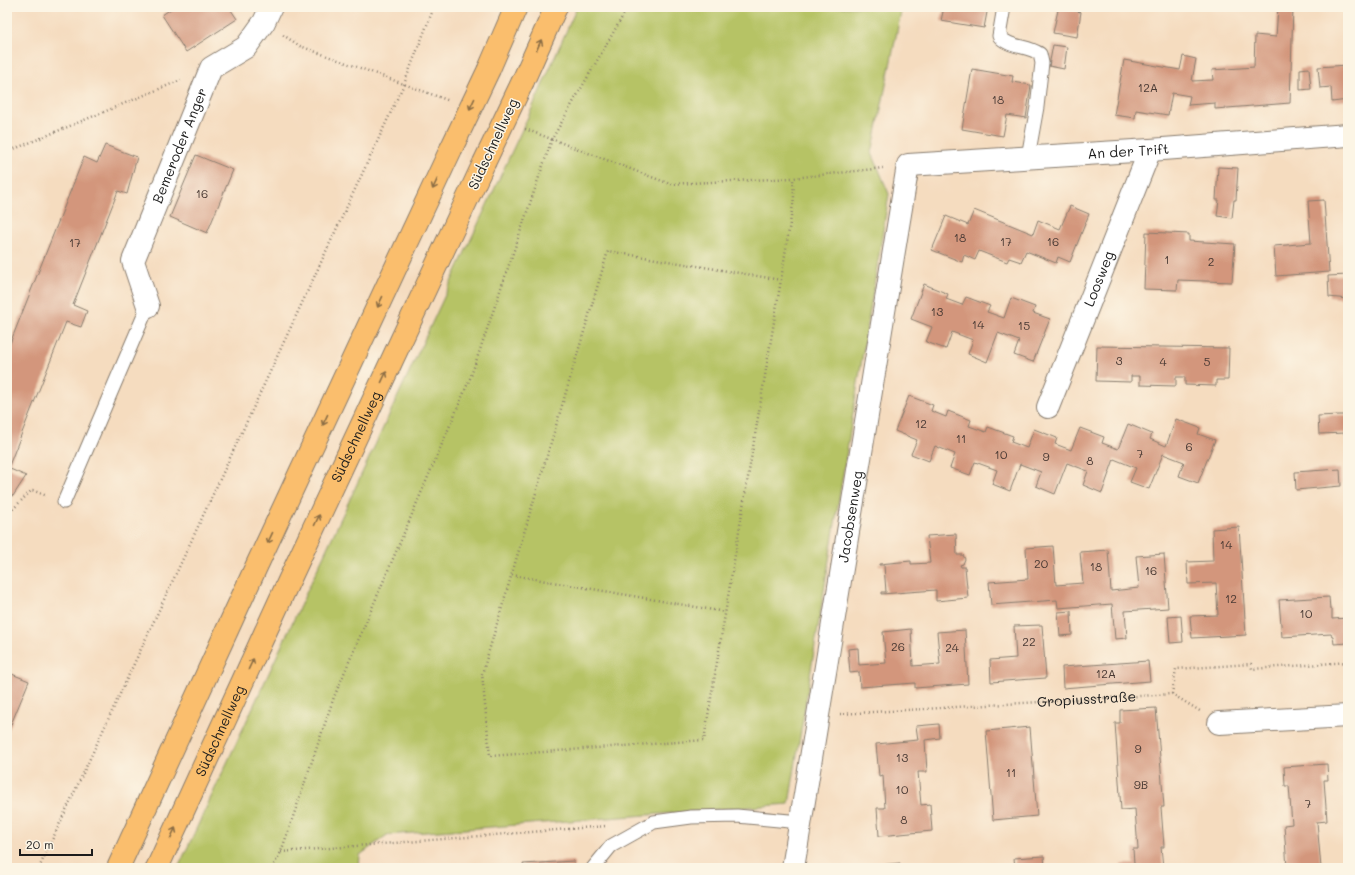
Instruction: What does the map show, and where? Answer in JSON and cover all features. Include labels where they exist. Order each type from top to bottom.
[{"type":"highway","points":[[118,868],[259,560],[489,69],[516,7]]},
{"type":"highway","name":"Südschnellweg","points":[[157,868],[556,7]]},
{"type":"street","points":[[211,68],[246,47],[268,15]]},
{"type":"street","name":"Bemeroder Anger","points":[[148,306],[133,261],[211,68]]},
{"type":"street","name":"An der Trift","points":[[908,165],[1150,150],[1348,135]]},
{"type":"street","name":"Loosweg","points":[[1048,407],[1150,150]]},
{"type":"street","name":"Jacobsenweg","points":[[793,868],[908,165]]},
{"type":"street","points":[[1219,723],[1348,716]]},
{"type":"lane","points":[[1004,7],[999,36],[1004,42],[1034,50],[1040,54],[1042,63],[1037,107],[1028,157]]},
{"type":"lane","points":[[64,502],[148,306]]},
{"type":"lane","points":[[593,868],[611,846],[654,822],[690,817],[737,816],[800,822]]},
{"type":"path","points":[[38,868],[404,84],[434,7]]},
{"type":"path","points":[[272,868],[281,852],[334,697],[471,376],[552,139],[628,7]]},
{"type":"path","points":[[268,15],[300,46],[456,103]]},
{"type":"path","points":[[7,152],[211,68]]},
{"type":"path","points":[[523,128],[670,184],[793,178],[908,165]]},
{"type":"path","points":[[781,280],[608,251],[482,674],[490,756],[704,740],[781,280],[794,198],[793,178]]},
{"type":"path","points":[[7,515],[32,490],[64,502]]},
{"type":"path","points":[[512,575],[725,612]]},
{"type":"path","points":[[1219,723],[1172,694],[1176,669],[1251,664],[1252,669],[1348,662]]},
{"type":"path","name":"Gropiusstraße","points":[[817,716],[1172,694]]},
{"type":"path","points":[[281,852],[607,826]]},
{"type":"green space","points":[[577,7],[902,7],[872,153],[889,194],[789,804],[387,835],[360,855],[359,868],[178,868],[534,104]]},
{"type":"building","points":[[174,7],[229,7],[237,19],[186,52],[162,15]]},
{"type":"building","points":[[944,7],[988,7],[984,28],[941,21]]},
{"type":"building","points":[[1056,7],[1071,7],[1071,10],[1081,12],[1077,37],[1053,33],[1058,10]]},
{"type":"building","points":[[1278,7],[1293,7],[1290,103],[1215,109],[1215,103],[1188,105],[1190,96],[1172,93],[1168,115],[1136,110],[1135,118],[1114,115],[1124,60],[1180,70],[1183,56],[1196,59],[1192,81],[1213,80],[1212,70],[1254,67],[1255,35],[1276,37]]},
{"type":"building","points":[[1053,45],[1067,47],[1064,69],[1049,66]]},
{"type":"building","points":[[1348,65],[1348,100],[1332,102],[1331,87],[1320,88],[1318,67]]},
{"type":"building","points":[[1309,68],[1311,89],[1300,90],[1300,69]]},
{"type":"building","points":[[972,69],[1013,76],[1012,82],[1031,85],[1026,118],[1007,115],[1003,136],[962,129]]},
{"type":"building","points":[[105,145],[137,157],[127,194],[118,191],[73,305],[87,311],[81,327],[66,322],[8,468],[26,476],[13,496],[7,493],[7,351],[84,157],[97,163]]},
{"type":"building","points":[[196,155],[233,170],[207,233],[170,217]]},
{"type":"building","points":[[1218,167],[1238,168],[1236,200],[1234,200],[1232,218],[1217,216],[1219,200],[1216,200]]},
{"type":"building","points":[[1324,200],[1329,272],[1276,276],[1274,246],[1311,243],[1308,201]]},
{"type":"building","points":[[1070,206],[1089,214],[1070,262],[1058,257],[1056,263],[1026,251],[1021,262],[1009,258],[1007,262],[979,251],[975,260],[964,255],[962,262],[932,250],[946,216],[968,225],[974,210],[1033,234],[1038,220],[1060,229]]},
{"type":"building","points":[[1146,232],[1189,234],[1189,241],[1235,244],[1232,282],[1178,280],[1177,290],[1144,289]]},
{"type":"building","points":[[1348,275],[1348,299],[1329,297],[1328,276]]},
{"type":"building","points":[[924,284],[948,294],[946,299],[962,305],[966,297],[990,306],[987,312],[1004,318],[1011,298],[1035,307],[1033,313],[1050,319],[1033,362],[1014,355],[1019,341],[998,333],[987,362],[968,354],[973,340],[952,332],[946,349],[926,342],[932,327],[911,319]]},
{"type":"building","points":[[1097,346],[1229,348],[1228,380],[1216,380],[1216,386],[1185,385],[1185,377],[1176,377],[1176,386],[1140,385],[1140,376],[1131,376],[1131,382],[1096,381]]},
{"type":"building","points":[[909,396],[933,405],[931,411],[946,417],[948,411],[971,420],[969,426],[986,432],[988,427],[1013,436],[1011,442],[1027,448],[1034,429],[1057,438],[1055,444],[1071,450],[1080,428],[1104,437],[1102,443],[1118,449],[1128,424],[1152,434],[1150,439],[1166,446],[1176,419],[1200,428],[1198,434],[1215,440],[1198,483],[1179,476],[1184,462],[1163,454],[1149,489],[1130,482],[1136,468],[1114,459],[1102,493],[1083,485],[1088,471],[1067,463],[1055,494],[1036,486],[1041,472],[1020,464],[1010,491],[992,484],[997,470],[975,462],[970,475],[950,468],[955,454],[935,446],[929,461],[911,454],[917,440],[895,431]]},
{"type":"building","points":[[1348,415],[1348,436],[1345,435],[1345,433],[1319,434],[1318,416]]},
{"type":"building","points":[[1340,469],[1341,486],[1296,490],[1295,472]]},
{"type":"building","points":[[1239,527],[1246,635],[1192,638],[1190,616],[1218,615],[1216,583],[1188,584],[1187,562],[1213,561],[1212,529]]},
{"type":"building","points":[[956,534],[957,555],[963,555],[965,559],[963,564],[960,565],[961,567],[965,567],[968,598],[936,601],[936,590],[881,594],[881,592],[886,592],[884,565],[879,564],[911,561],[911,564],[930,563],[927,536]]},
{"type":"building","points":[[1053,546],[1056,585],[1083,583],[1080,552],[1108,550],[1111,591],[1139,588],[1136,556],[1164,554],[1168,608],[1125,611],[1127,638],[1115,639],[1112,604],[1058,608],[1057,600],[991,605],[989,582],[1028,579],[1026,548]]},
{"type":"building","points":[[1329,597],[1330,609],[1332,609],[1332,619],[1348,618],[1348,643],[1334,644],[1333,636],[1331,634],[1282,637],[1279,600]]},
{"type":"building","points":[[1071,611],[1072,635],[1060,636],[1058,612]]},
{"type":"building","points":[[1181,616],[1183,642],[1170,643],[1168,617]]},
{"type":"building","points":[[1042,625],[1046,678],[991,682],[990,660],[1016,658],[1014,626]]},
{"type":"building","points":[[911,629],[913,666],[940,664],[937,632],[965,630],[968,684],[915,688],[915,683],[860,687],[859,672],[850,673],[848,649],[858,648],[859,665],[886,663],[883,632]]},
{"type":"building","points":[[1148,661],[1150,681],[1063,688],[1062,667]]},
{"type":"building","points":[[7,672],[29,681],[7,734]]},
{"type":"building","points":[[1156,708],[1164,807],[1161,807],[1164,847],[1161,847],[1163,868],[1122,868],[1121,864],[1134,864],[1133,849],[1138,849],[1135,809],[1121,810],[1115,723],[1120,723],[1120,710]]},
{"type":"building","points":[[939,724],[940,738],[925,740],[927,772],[918,772],[921,805],[930,804],[932,831],[879,836],[877,808],[885,808],[883,775],[879,776],[876,744],[918,740],[916,726]]},
{"type":"building","points":[[1030,727],[1037,816],[993,820],[986,731]]},
{"type":"building","points":[[1327,764],[1328,780],[1324,780],[1327,821],[1317,822],[1321,868],[1287,868],[1284,825],[1292,824],[1289,786],[1285,786],[1284,767]]},
{"type":"building","points":[[1044,856],[1045,868],[1015,868],[1014,858]]},
{"type":"building","points":[[574,861],[574,868],[524,868],[523,864]]},
{"type":"building","points":[[900,863],[900,868],[859,868],[859,867]]}]
